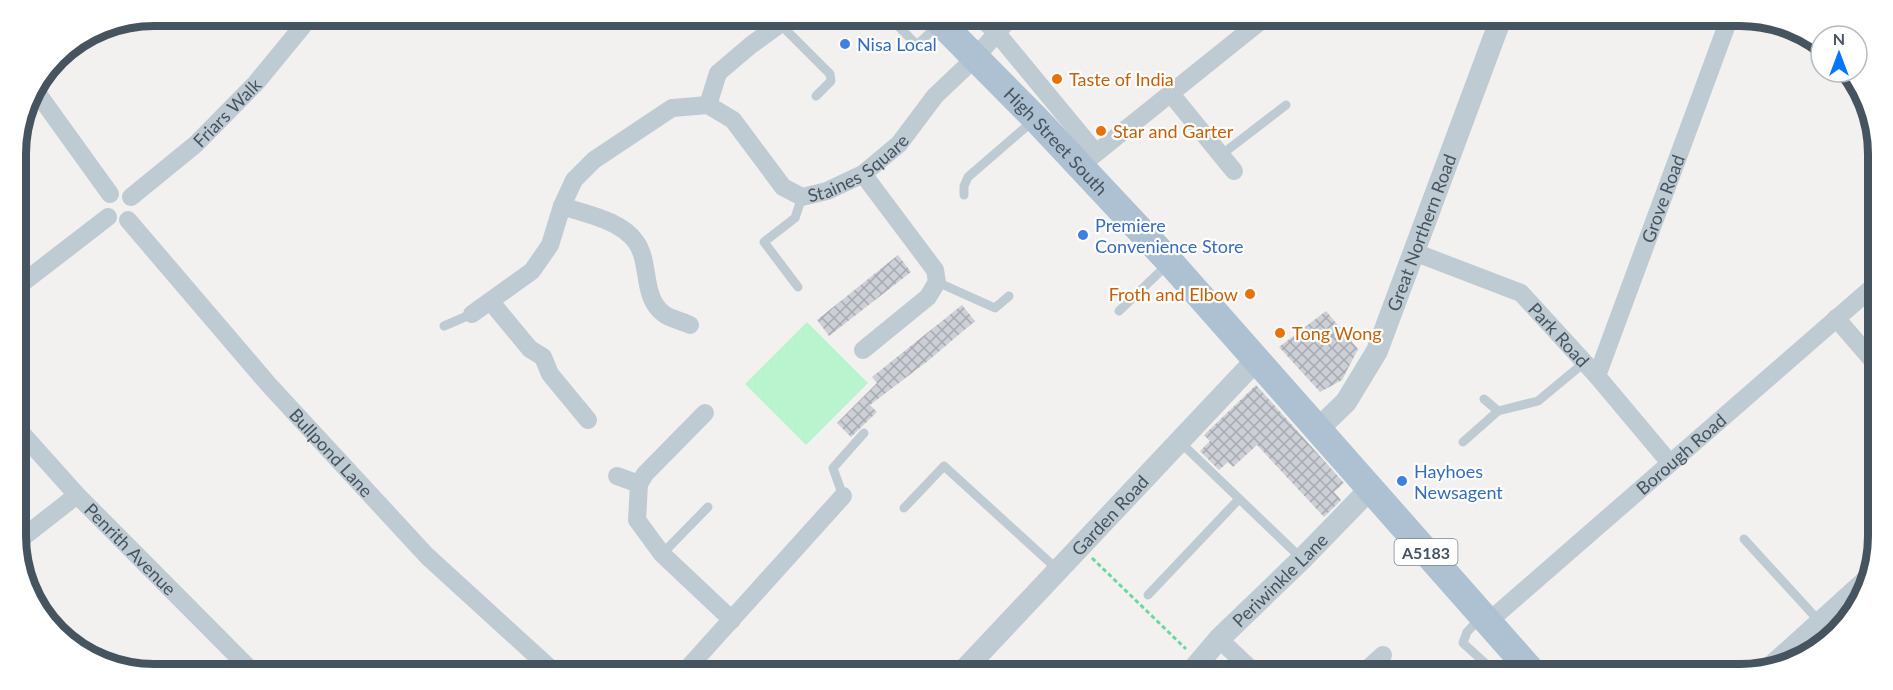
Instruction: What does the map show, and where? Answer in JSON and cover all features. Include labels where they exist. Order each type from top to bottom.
[{"type":"main road","name":"High Street South","points":[[943,26],[1036,119],[1088,159],[1170,262],[1318,429]]},
{"type":"main road","name":"A5183","points":[[1318,429],[1525,664]]},
{"type":"street","name":"Friars Walk","points":[[131,197],[196,144],[249,91],[303,26]]},
{"type":"street","points":[[472,314],[532,271],[550,245],[562,206],[574,180],[594,160],[672,108],[708,105],[718,74],[777,26]]},
{"type":"street","points":[[990,26],[1088,159],[1255,26]]},
{"type":"street","name":"Staines Square","points":[[708,105],[733,120],[783,187],[802,197],[827,191],[863,174],[899,144],[935,96],[974,59],[1002,26]]},
{"type":"street","name":"Great Northern Road","points":[[1318,429],[1346,402],[1377,351],[1498,26]]},
{"type":"street","name":"Grove Road","points":[[1597,376],[1727,26]]},
{"type":"street","points":[[1171,94],[1234,171]]},
{"type":"street","points":[[39,96],[110,194]]},
{"type":"street","points":[[863,174],[935,270],[938,282],[928,297],[863,350]]},
{"type":"street","points":[[120,192],[131,197],[134,207],[128,219],[118,222],[108,217],[104,202],[110,194],[120,192]]},
{"type":"street","points":[[562,206],[617,226],[636,241],[646,264],[650,296],[663,313],[690,325]]},
{"type":"street","points":[[26,280],[108,217]]},
{"type":"street","name":"Bullpond Lane","points":[[128,219],[269,385],[427,556],[544,664]]},
{"type":"street","name":"Park Road","points":[[1414,252],[1521,293],[1585,362],[1670,463]]},
{"type":"street","name":"Borough Road","points":[[1485,618],[1670,463],[1868,291]]},
{"type":"street","points":[[491,302],[530,349],[543,357],[550,374],[588,420]]},
{"type":"street","points":[[1836,318],[1868,355]]},
{"type":"street","name":"Garden Road","points":[[970,664],[1257,359]]},
{"type":"street","points":[[705,413],[645,474],[639,484],[637,520],[662,554],[732,620]]},
{"type":"street","name":"Penrith Avenue","points":[[26,438],[77,495],[245,664]]},
{"type":"street","points":[[617,476],[639,484]]},
{"type":"street","name":"Periwinkle Lane","points":[[1198,664],[1219,639],[1370,489]]},
{"type":"street","points":[[26,536],[77,495]]},
{"type":"street","points":[[692,664],[843,496]]},
{"type":"street","points":[[1777,659],[1857,587]]},
{"type":"street","points":[[1219,639],[1245,664]]},
{"type":"lane","points":[[782,26],[830,74],[831,81],[816,96]]},
{"type":"lane","points":[[898,26],[917,45],[934,26]]},
{"type":"lane","points":[[1221,155],[1286,105]]},
{"type":"lane","points":[[964,195],[964,186],[968,177],[1036,119]]},
{"type":"lane","points":[[798,287],[764,243],[795,218],[802,197]]},
{"type":"lane","points":[[1119,311],[1170,262]]},
{"type":"lane","points":[[938,282],[995,308],[1009,296]]},
{"type":"lane","points":[[444,326],[472,314]]},
{"type":"lane","points":[[1463,442],[1498,411],[1538,401],[1585,362]]},
{"type":"lane","points":[[1484,399],[1498,411]]},
{"type":"lane","points":[[843,496],[832,468],[864,433]]},
{"type":"lane","points":[[1179,441],[1302,559]]},
{"type":"lane","points":[[904,508],[944,466],[1058,570]]},
{"type":"lane","points":[[1148,595],[1239,499]]},
{"type":"lane","points":[[662,554],[708,507]]},
{"type":"lane","points":[[1744,539],[1819,621]]},
{"type":"lane","points":[[1485,618],[1467,632],[1463,643],[1486,664]]},
{"type":"green space","points":[[807,322],[868,383],[806,445],[745,384]]},
{"type":"building","points":[[898,255],[911,272],[829,336],[817,320]]},
{"type":"building","points":[[962,305],[975,321],[870,405],[877,412],[851,437],[837,423],[877,383],[872,377]]},
{"type":"building","points":[[1326,311],[1358,349],[1342,380],[1320,392],[1279,347]]},
{"type":"building","points":[[1256,385],[1344,483],[1334,492],[1341,500],[1324,517],[1257,445],[1233,467],[1228,462],[1219,470],[1200,451],[1210,441],[1204,435]]},
{"type":"place","name":"Nisa Local","points":[[845,44]]},
{"type":"place","name":"Taste of India","points":[[1057,79]]},
{"type":"place","name":"Star and Garter","points":[[1101,131]]},
{"type":"place","name":"Premiere Convenience Store","points":[[1083,235]]},
{"type":"place","name":"Froth and Elbow","points":[[1250,294]]},
{"type":"place","name":"Tong Wong","points":[[1280,333]]},
{"type":"place","name":"Hayhoes Newsagent","points":[[1402,481]]}]
